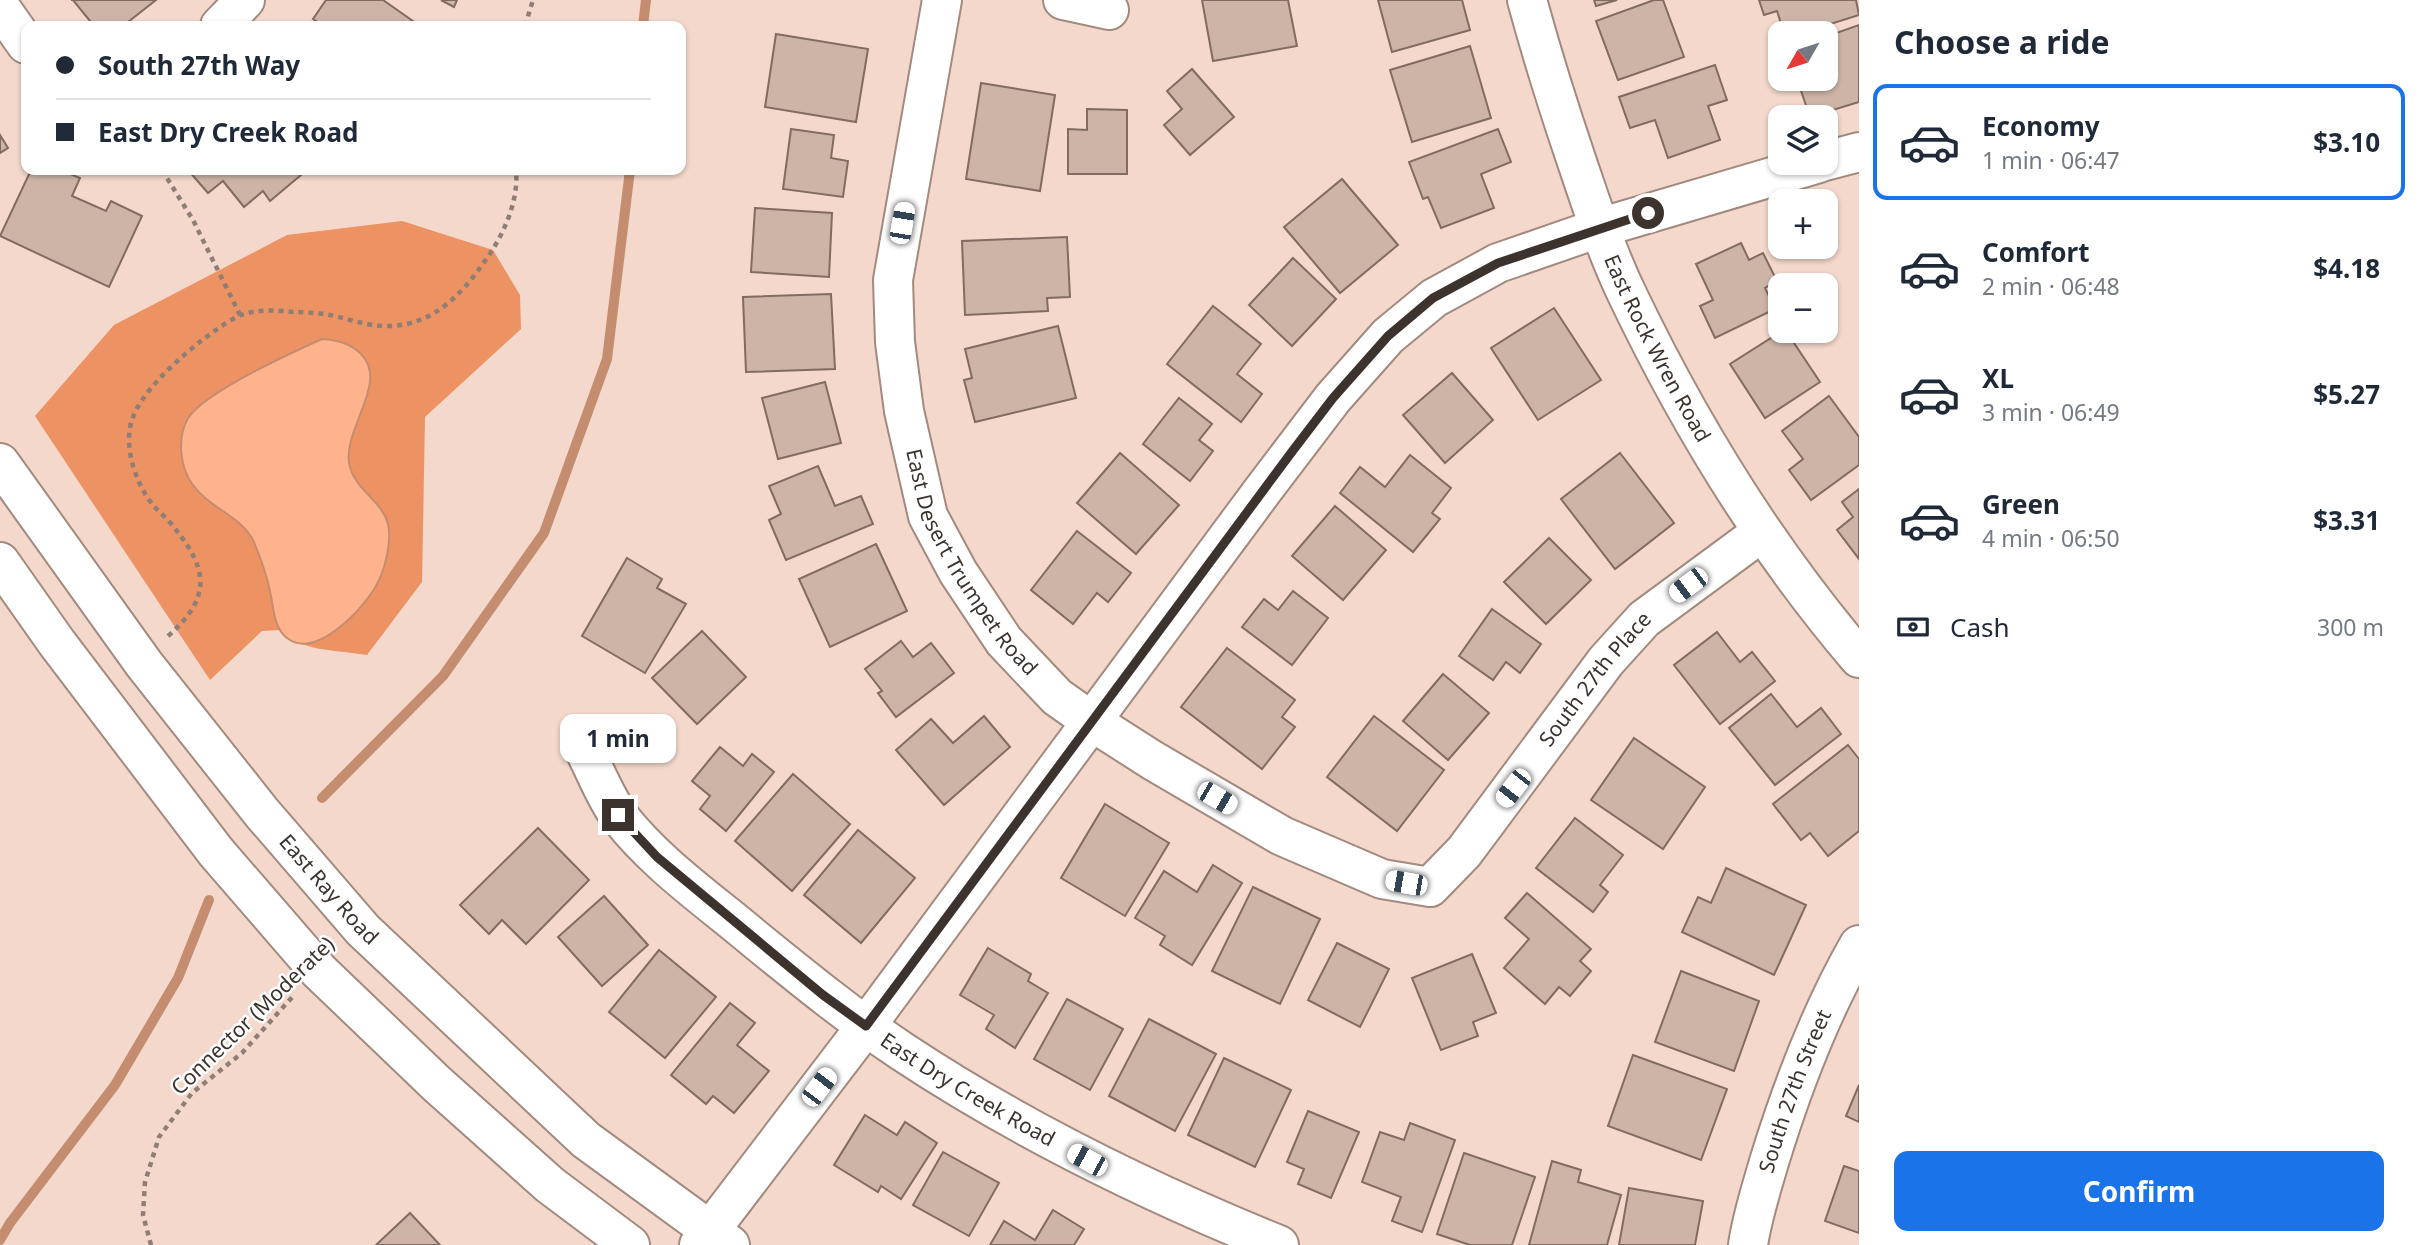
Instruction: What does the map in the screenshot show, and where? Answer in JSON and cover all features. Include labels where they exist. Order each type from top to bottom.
[{"type":"street","points":[[225,21],[245,0]]},
{"type":"street","name":"East Desert Trumpet Road","points":[[942,0],[893,280],[894,342],[904,411],[928,516],[958,572],[1004,641],[1057,697],[1091,721],[1282,836],[1382,879],[1430,887]]},
{"type":"street","points":[[1063,0],[1110,10]]},
{"type":"street","name":"East Rock Wren Road","points":[[1527,0],[1544,63],[1599,228],[1625,291],[1678,392],[1762,532],[1823,616],[1859,659]]},
{"type":"street","points":[[0,7],[21,37]]},
{"type":"street","points":[[1838,158],[1859,152]]},
{"type":"street","points":[[712,1240],[1091,721],[1333,398],[1388,336],[1433,298],[1498,263],[1599,228],[1778,175]]},
{"type":"street","name":"East Ray Road","points":[[0,463],[144,664],[302,862],[363,930],[586,1140],[712,1240]]},
{"type":"street","name":"South 27th Place","points":[[1430,887],[1464,852],[1606,661],[1644,618],[1762,532]]},
{"type":"street","points":[[0,562],[57,643],[216,852],[319,971],[437,1084],[550,1185],[630,1245]]},
{"type":"street","name":"East Dry Creek Road","points":[[587,755],[618,815],[657,857],[823,995],[866,1026],[982,1100],[1087,1160],[1209,1217],[1279,1245]]},
{"type":"street","name":"South 27th Street","points":[[1748,1245],[1751,1223],[1789,1095],[1837,982],[1859,945]]},
{"type":"path","points":[[527,21],[533,0]]},
{"type":"path","points":[[165,175],[193,220],[240,315]]},
{"type":"path","points":[[160,642],[184,622],[201,592],[199,569],[187,544],[152,505],[137,476],[129,446],[132,420],[146,396],[164,373],[202,340],[240,315],[264,310],[302,312],[382,326],[407,324],[431,317],[452,303],[493,250],[511,212],[515,175]]},
{"type":"path","name":"Connector (Moderate)","points":[[151,1245],[143,1215],[145,1182],[159,1137],[192,1093],[242,1053],[319,971]]},
{"type":"shaded area","points":[[402,221],[493,250],[520,295],[521,329],[425,417],[422,582],[367,655],[309,646],[288,637],[280,630],[262,631],[210,680],[35,416],[114,325],[287,235]]},
{"type":"shaded area","points":[[322,339],[338,341],[352,347],[368,365],[368,391],[349,449],[349,463],[356,481],[385,516],[389,539],[385,564],[379,579],[361,607],[339,628],[313,642],[301,644],[284,636],[280,630],[265,570],[249,533],[193,485],[185,470],[181,444],[187,420],[210,398],[249,374]]},
{"type":"building","points":[[73,0],[156,0],[129,21],[90,21]]},
{"type":"building","points":[[326,0],[383,0],[413,21],[316,21],[313,19]]},
{"type":"building","points":[[441,0],[457,0],[454,7]]},
{"type":"building","points":[[1202,0],[1288,0],[1297,46],[1213,61]]},
{"type":"building","points":[[1378,0],[1462,0],[1470,30],[1392,52]]},
{"type":"building","points":[[1594,0],[1617,0],[1596,6]]},
{"type":"building","points":[[1654,0],[1663,0],[1684,57],[1618,80],[1596,21]]},
{"type":"building","points":[[1759,0],[1856,0],[1859,15],[1838,22],[1780,21],[1777,11],[1764,15]]},
{"type":"building","points":[[1859,25],[1859,102],[1838,108],[1838,105],[1806,105],[1801,91],[1838,91],[1838,32]]},
{"type":"building","points":[[776,34],[868,49],[856,122],[765,107]]},
{"type":"building","points":[[1470,46],[1491,118],[1412,142],[1390,70]]},
{"type":"building","points":[[1715,65],[1727,100],[1708,106],[1720,140],[1668,158],[1655,120],[1630,128],[1619,97]]},
{"type":"building","points":[[1192,69],[1234,117],[1190,155],[1164,125],[1182,109],[1167,91]]},
{"type":"building","points":[[981,83],[1055,95],[1040,191],[966,179]]},
{"type":"building","points":[[1087,109],[1127,110],[1127,174],[1068,174],[1068,129],[1087,130]]},
{"type":"building","points":[[791,129],[834,135],[831,158],[848,161],[843,197],[783,189]]},
{"type":"building","points":[[1498,129],[1511,162],[1481,174],[1494,208],[1441,228],[1428,197],[1423,199],[1409,162]]},
{"type":"building","points":[[0,135],[8,148],[0,153]]},
{"type":"building","points":[[29,175],[73,175],[80,178],[72,196],[106,211],[111,201],[142,216],[109,287],[0,236]]},
{"type":"building","points":[[192,175],[301,175],[270,201],[263,191],[244,207],[223,181],[208,193]]},
{"type":"building","points":[[1342,179],[1398,245],[1340,293],[1284,227]]},
{"type":"building","points":[[755,208],[832,213],[829,277],[751,272]]},
{"type":"building","points":[[1067,237],[1070,297],[1047,298],[1048,311],[965,315],[962,241]]},
{"type":"building","points":[[1741,243],[1749,260],[1763,253],[1773,273],[1768,273],[1768,286],[1765,288],[1768,294],[1768,312],[1715,338],[1700,306],[1713,300],[1696,264]]},
{"type":"building","points":[[1293,258],[1336,299],[1292,346],[1249,305]]},
{"type":"building","points":[[831,294],[835,369],[746,372],[743,297]]},
{"type":"building","points":[[1213,306],[1261,344],[1237,374],[1262,394],[1241,422],[1167,364]]},
{"type":"building","points":[[1554,308],[1601,380],[1538,420],[1491,348]]},
{"type":"building","points":[[1058,326],[1076,398],[975,422],[964,380],[972,378],[965,349]]},
{"type":"building","points":[[1768,340],[1768,343],[1794,343],[1820,382],[1765,418],[1730,364]]},
{"type":"building","points":[[1452,373],[1493,420],[1445,463],[1403,415]]},
{"type":"building","points":[[825,382],[841,443],[778,459],[762,398]]},
{"type":"building","points":[[1829,396],[1859,437],[1859,465],[1811,500],[1789,470],[1803,459],[1782,431]]},
{"type":"building","points":[[1179,398],[1212,424],[1199,440],[1213,451],[1190,481],[1143,444]]},
{"type":"building","points":[[1120,453],[1179,505],[1136,554],[1077,503]]},
{"type":"building","points":[[1620,453],[1674,523],[1615,569],[1561,499]]},
{"type":"building","points":[[1410,455],[1451,488],[1432,513],[1440,519],[1413,552],[1340,493],[1360,467],[1385,487]]},
{"type":"building","points":[[818,466],[835,506],[861,496],[873,524],[786,560],[769,520],[781,514],[769,486]]},
{"type":"building","points":[[1859,489],[1859,559],[1837,530],[1853,517],[1842,502]]},
{"type":"building","points":[[1335,506],[1386,550],[1343,600],[1292,556]]},
{"type":"building","points":[[1077,531],[1131,573],[1108,602],[1097,593],[1073,624],[1031,590]]},
{"type":"building","points":[[1549,538],[1591,580],[1546,624],[1504,582]]},
{"type":"building","points":[[876,544],[907,611],[830,647],[799,579]]},
{"type":"building","points":[[627,558],[662,579],[657,588],[686,604],[645,673],[582,636]]},
{"type":"building","points":[[1293,591],[1328,618],[1292,665],[1242,627],[1264,599],[1278,610]]},
{"type":"building","points":[[1492,609],[1541,644],[1520,673],[1506,662],[1493,680],[1459,656]]},
{"type":"building","points":[[702,631],[746,677],[697,724],[652,678]]},
{"type":"building","points":[[1717,632],[1740,662],[1752,652],[1775,681],[1720,724],[1674,665]]},
{"type":"building","points":[[901,641],[913,657],[931,643],[954,673],[896,717],[878,693],[882,691],[865,669]]},
{"type":"building","points":[[1227,648],[1295,700],[1282,717],[1295,727],[1262,769],[1181,707]]},
{"type":"building","points":[[1443,674],[1489,713],[1448,760],[1403,721]]},
{"type":"building","points":[[1771,694],[1797,727],[1821,708],[1841,734],[1775,785],[1729,728]]},
{"type":"building","points":[[984,716],[1010,747],[944,805],[896,750],[931,719],[953,743]]},
{"type":"building","points":[[1374,716],[1444,770],[1397,831],[1327,777]]},
{"type":"building","points":[[1634,738],[1705,787],[1663,849],[1591,800]]},
{"type":"building","points":[[1848,745],[1859,759],[1859,831],[1828,856],[1810,833],[1801,840],[1773,804]]},
{"type":"building","points":[[720,747],[743,766],[752,754],[774,772],[726,831],[700,809],[710,796],[692,781]]},
{"type":"building","points":[[793,774],[850,824],[792,891],[735,841]]},
{"type":"building","points":[[1105,804],[1169,843],[1125,916],[1061,878]]},
{"type":"building","points":[[1575,818],[1623,855],[1600,885],[1608,892],[1593,912],[1536,868]]},
{"type":"building","points":[[538,828],[589,880],[526,944],[502,920],[489,934],[460,905]]},
{"type":"building","points":[[858,830],[915,878],[861,943],[804,895]]},
{"type":"building","points":[[1213,865],[1242,883],[1192,965],[1160,945],[1165,936],[1135,918],[1164,871],[1197,892]]},
{"type":"building","points":[[1726,868],[1806,905],[1774,975],[1682,932],[1698,897],[1711,903]]},
{"type":"building","points":[[1253,887],[1320,919],[1280,1004],[1212,971]]},
{"type":"building","points":[[1527,893],[1591,949],[1580,961],[1591,971],[1570,996],[1559,987],[1545,1004],[1504,968],[1529,939],[1505,918]]},
{"type":"building","points":[[604,896],[648,945],[602,986],[558,937]]},
{"type":"building","points":[[1337,943],[1389,969],[1360,1027],[1308,1000]]},
{"type":"building","points":[[988,948],[1031,974],[1028,981],[1048,993],[1015,1048],[986,1029],[994,1015],[960,995]]},
{"type":"building","points":[[659,950],[716,997],[665,1058],[609,1012]]},
{"type":"building","points":[[1472,954],[1496,1013],[1473,1022],[1478,1036],[1441,1050],[1412,978]]},
{"type":"building","points":[[1681,971],[1759,1001],[1734,1071],[1655,1042]]},
{"type":"building","points":[[1067,999],[1123,1029],[1090,1090],[1034,1059]]},
{"type":"building","points":[[730,1003],[755,1023],[737,1045],[769,1071],[734,1113],[713,1096],[706,1104],[671,1075]]},
{"type":"building","points":[[1149,1019],[1216,1054],[1175,1131],[1109,1096]]},
{"type":"building","points":[[1633,1055],[1727,1089],[1701,1160],[1608,1126]]},
{"type":"building","points":[[1224,1058],[1291,1090],[1255,1167],[1188,1135]]},
{"type":"building","points":[[1859,1085],[1859,1122],[1846,1116]]},
{"type":"building","points":[[1308,1111],[1359,1132],[1331,1198],[1298,1184],[1304,1169],[1287,1162]]},
{"type":"building","points":[[865,1115],[897,1135],[905,1122],[937,1143],[901,1199],[881,1186],[878,1192],[834,1165]]},
{"type":"building","points":[[1410,1123],[1455,1140],[1422,1232],[1392,1221],[1401,1197],[1362,1182],[1380,1132],[1404,1140]]},
{"type":"building","points":[[943,1152],[999,1183],[969,1236],[913,1205]]},
{"type":"building","points":[[1464,1153],[1535,1177],[1512,1245],[1470,1245],[1437,1234]]},
{"type":"building","points":[[1552,1161],[1581,1170],[1578,1182],[1621,1195],[1607,1245],[1529,1245]]},
{"type":"building","points":[[1844,1166],[1859,1171],[1859,1233],[1825,1221]]},
{"type":"building","points":[[1629,1188],[1703,1201],[1695,1245],[1619,1245]]},
{"type":"building","points":[[1053,1210],[1084,1229],[1074,1245],[990,1245],[1004,1221],[1035,1240]]},
{"type":"building","points":[[410,1213],[440,1245],[376,1245]]},
{"type":"waterway","points":[[644,21],[646,0]]},
{"type":"waterway","points":[[322,798],[443,676],[544,533],[607,359],[629,175]]},
{"type":"waterway","points":[[0,1240],[115,1085],[178,978],[209,900]]},
{"type":"route","points":[[618,815],[657,857],[823,995],[866,1026],[1291,453],[1333,398],[1388,336],[1433,298],[1498,263],[1648,213]]}]
